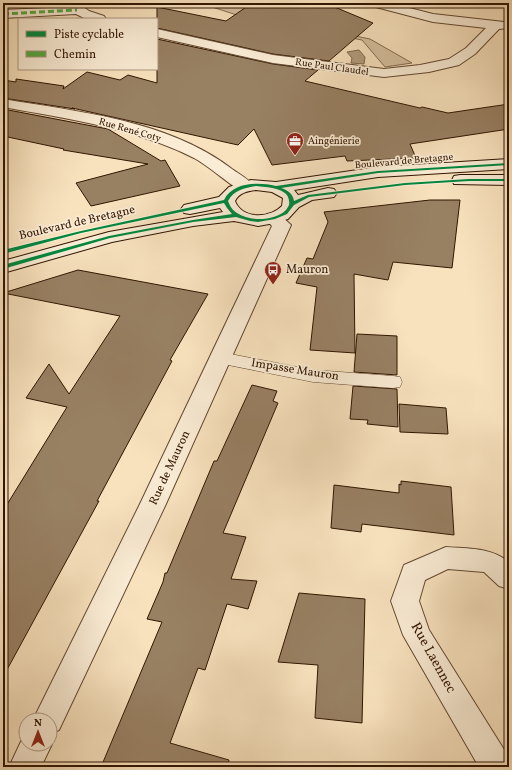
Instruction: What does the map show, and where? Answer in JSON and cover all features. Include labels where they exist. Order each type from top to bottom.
[{"type":"street","points":[[376,3],[434,18],[502,26]]},
{"type":"street","points":[[3,14],[74,6],[84,14],[97,18]]},
{"type":"street","name":"Rue Paul Claudel","points":[[158,33],[273,59],[384,73],[400,72],[455,62],[502,26]]},
{"type":"street","name":"Rue René Coty","points":[[3,103],[80,116],[148,133],[201,155],[245,186]]},
{"type":"street","name":"Boulevard de Bretagne","points":[[245,186],[256,184],[277,187],[378,172],[509,164]]},
{"type":"street","name":"Boulevard de Bretagne","points":[[273,218],[282,215],[289,210],[292,204],[308,196],[391,185],[469,180],[509,180]]},
{"type":"street","points":[[245,186],[232,192],[226,200],[230,211],[237,215],[254,220],[273,218]]},
{"type":"street","points":[[277,187],[288,194],[292,204]]},
{"type":"street","name":"Boulevard de Bretagne","points":[[3,252],[81,232],[226,200]]},
{"type":"street","name":"Boulevard de Bretagne","points":[[3,267],[109,237],[193,221],[237,215]]},
{"type":"street","name":"Rue de Mauron","points":[[52,712],[152,506],[254,288],[282,225],[273,218]]},
{"type":"street","name":"Rue Laennec","points":[[497,767],[417,635],[405,601],[413,573],[446,558],[490,562],[509,578]]},
{"type":"street","points":[[25,767],[32,752]]},
{"type":"lane","name":"Impasse Mauron","points":[[220,358],[313,376],[393,382]]},
{"type":"shaded area","points":[[200,3],[267,3],[320,29],[370,39],[412,63],[385,67],[362,40],[249,19]]},
{"type":"shaded area","points":[[359,50],[365,57],[364,64],[351,63],[352,58],[347,52]]},
{"type":"building","points":[[252,3],[325,3],[373,23],[329,61],[273,54],[158,28],[157,7],[226,21]]},
{"type":"building","points":[[158,39],[273,64],[318,70],[305,81],[420,108],[422,107],[448,113],[509,104],[509,129],[410,144],[416,158],[347,161],[345,156],[272,165],[254,129],[238,145],[72,108],[75,109],[3,98],[3,80],[16,82],[16,79],[64,86],[63,89],[87,72],[120,80],[128,75],[157,83]]},
{"type":"building","points":[[3,109],[108,129],[161,161],[165,160],[180,186],[91,206],[76,183],[148,164],[63,150],[64,149],[3,136]]},
{"type":"building","points":[[430,200],[460,200],[452,268],[393,262],[388,280],[354,274],[355,353],[310,350],[317,287],[296,283],[307,258],[313,259],[328,222],[324,212]]},
{"type":"building","points":[[78,270],[208,294],[170,360],[172,361],[97,501],[99,501],[3,677],[3,511],[67,407],[26,398],[49,364],[69,394],[120,316],[3,293]]},
{"type":"building","points":[[357,334],[397,336],[397,375],[354,372]]},
{"type":"building","points":[[252,385],[277,391],[273,401],[278,403],[223,533],[246,537],[231,579],[257,581],[248,609],[227,604],[205,670],[198,668],[170,743],[229,760],[228,767],[101,767],[162,622],[147,619],[163,582],[165,573],[167,573],[214,461],[217,461]]},
{"type":"building","points":[[353,386],[397,389],[398,427],[367,424],[368,420],[350,419]]},
{"type":"building","points":[[399,404],[446,408],[448,434],[400,432]]},
{"type":"building","points":[[401,481],[451,487],[454,535],[362,524],[361,532],[331,528],[334,485],[399,493],[399,484],[401,485]]},
{"type":"building","points":[[299,593],[365,599],[362,723],[315,718],[318,665],[278,662]]},
{"type":"marked path","points":[[3,14],[77,10]]},
{"type":"cycle path","points":[[277,187],[378,172],[509,164]]},
{"type":"cycle path","points":[[292,204],[308,196],[405,184],[469,180],[509,180]]},
{"type":"cycle path","points":[[256,185],[272,186],[284,190],[291,198],[292,203],[290,208],[282,215],[267,220],[250,220],[234,214],[226,201],[231,193],[238,188],[256,185]]},
{"type":"cycle path","points":[[3,252],[81,232],[226,201]]},
{"type":"cycle path","points":[[3,267],[109,237],[193,221],[237,215]]},
{"type":"place","name":"Aingénierie","points":[[295,156]]},
{"type":"place","name":"Mauron","points":[[273,285]]}]
